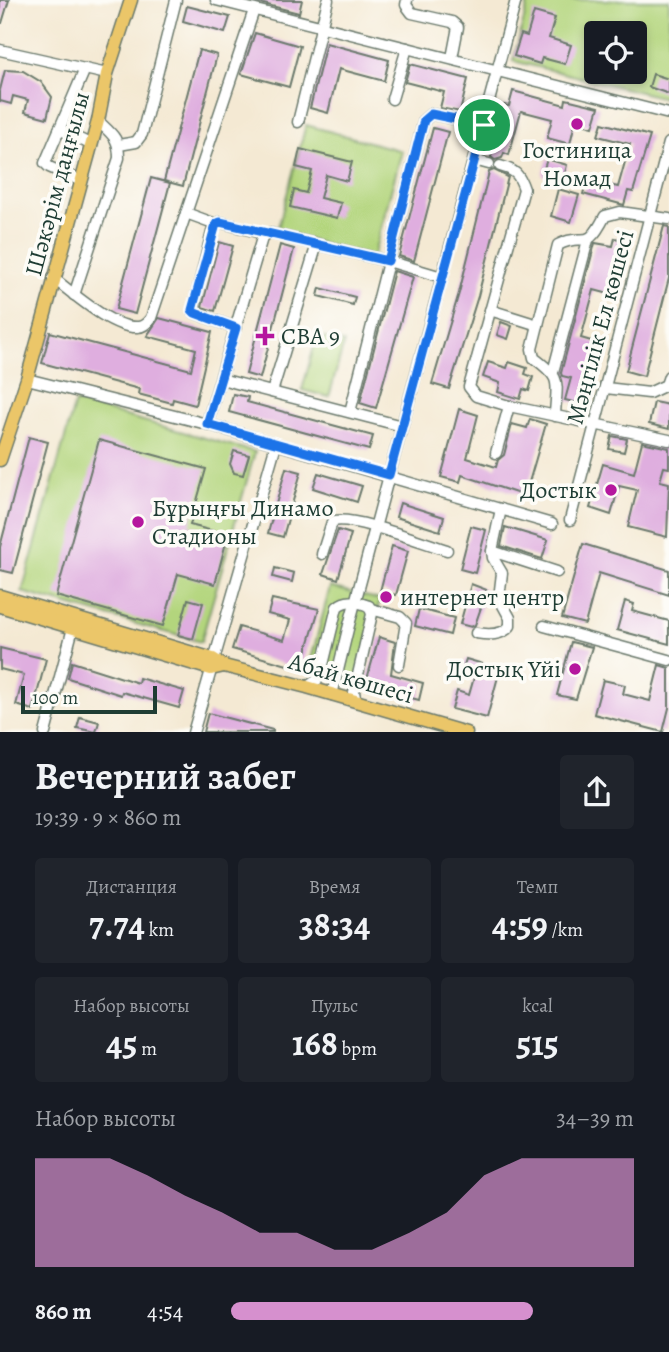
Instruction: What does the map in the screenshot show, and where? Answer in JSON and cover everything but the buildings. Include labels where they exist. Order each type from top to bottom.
[{"type":"main road","name":"Шәкәрім даңғылы","points":[[0,460],[27,379],[92,145],[107,74],[131,0]]},
{"type":"main road","points":[[0,587],[15,601]]},
{"type":"main road","name":"Абай көшесі","points":[[0,596],[216,664]]},
{"type":"main road","name":"Абай көшесі","points":[[0,606],[73,628],[307,687],[462,732]]},
{"type":"street","points":[[119,145],[136,142],[142,134],[176,0]]},
{"type":"street","points":[[216,0],[669,114]]},
{"type":"street","points":[[298,122],[328,0]]},
{"type":"street","points":[[407,0],[406,5],[412,13],[452,22],[458,27],[452,58]]},
{"type":"street","points":[[332,695],[516,0]]},
{"type":"street","points":[[53,278],[90,307],[118,322],[137,327],[146,325],[151,318],[254,10]]},
{"type":"street","points":[[392,99],[407,48]]},
{"type":"street","points":[[0,50],[107,74]]},
{"type":"street","points":[[81,181],[45,163],[85,69]]},
{"type":"street","points":[[350,412],[424,120],[431,114],[439,114],[484,125]]},
{"type":"street","points":[[74,295],[118,158],[119,145],[114,136],[98,121]]},
{"type":"street","points":[[59,129],[92,145]]},
{"type":"street","name":"Мәңгілік Ел көшесі","points":[[570,520],[669,143]]},
{"type":"street","points":[[474,160],[513,169],[520,176],[524,189],[469,387],[475,396],[509,406],[669,440]]},
{"type":"street","points":[[555,416],[556,379],[553,372],[534,358],[532,349],[558,245],[567,240],[588,240],[595,236],[605,216],[620,212],[669,219]]},
{"type":"street","points":[[186,213],[216,224],[220,222],[264,236],[317,244],[442,277]]},
{"type":"street","points":[[216,224],[192,310],[236,328]]},
{"type":"street","points":[[207,424],[264,236]]},
{"type":"street","points":[[553,372],[588,240]]},
{"type":"street","points":[[272,392],[317,244]]},
{"type":"street","points":[[490,310],[538,326]]},
{"type":"street","points":[[606,388],[649,393],[666,385],[669,376]]},
{"type":"street","points":[[27,379],[207,424],[552,524]]},
{"type":"street","points":[[221,379],[402,426]]},
{"type":"street","points":[[496,453],[509,406]]},
{"type":"street","points":[[193,732],[216,664],[276,444]]},
{"type":"street","points":[[476,634],[487,635],[505,631],[510,626],[510,618],[499,598],[502,573],[492,551],[501,509]]},
{"type":"street","points":[[322,554],[332,522],[340,519],[447,550]]},
{"type":"street","points":[[492,551],[557,572]]},
{"type":"street","points":[[307,687],[317,680],[321,673],[337,607],[343,602],[355,601],[371,609],[400,617],[407,623],[399,665]]},
{"type":"street","points":[[356,702],[354,692],[371,609]]},
{"type":"street","points":[[544,626],[669,660]]},
{"type":"street","points":[[47,729],[73,628]]},
{"type":"green space","points":[[529,0],[669,0],[669,99],[607,84],[647,84],[647,21],[584,21],[584,78],[513,61]]},
{"type":"green space","points":[[306,125],[402,151],[373,257],[277,231]]},
{"type":"green space","points":[[317,336],[344,343],[329,397],[302,390]]},
{"type":"green space","name":"Бұрыңғы Динамо Стадионы","points":[[75,402],[255,452],[201,642],[22,592]]},
{"type":"green space","points":[[330,587],[380,600],[357,684],[308,671]]},
{"type":"place","name":"Гостиница Номад","points":[[577,124]]},
{"type":"place","name":"СВА 9","points":[[265,336]]},
{"type":"place","name":"Достык","points":[[611,490]]},
{"type":"place","name":"Бұрыңғы Динамо Стадионы","points":[[138,522]]},
{"type":"place","name":"интернет центр","points":[[386,597]]},
{"type":"place","name":"Достық Үйі","points":[[575,669]]},
{"type":"route","points":[[431,114],[439,114],[484,125],[389,475],[207,424],[236,328],[192,310],[216,224],[220,222],[388,261],[424,120],[431,114]]}]
